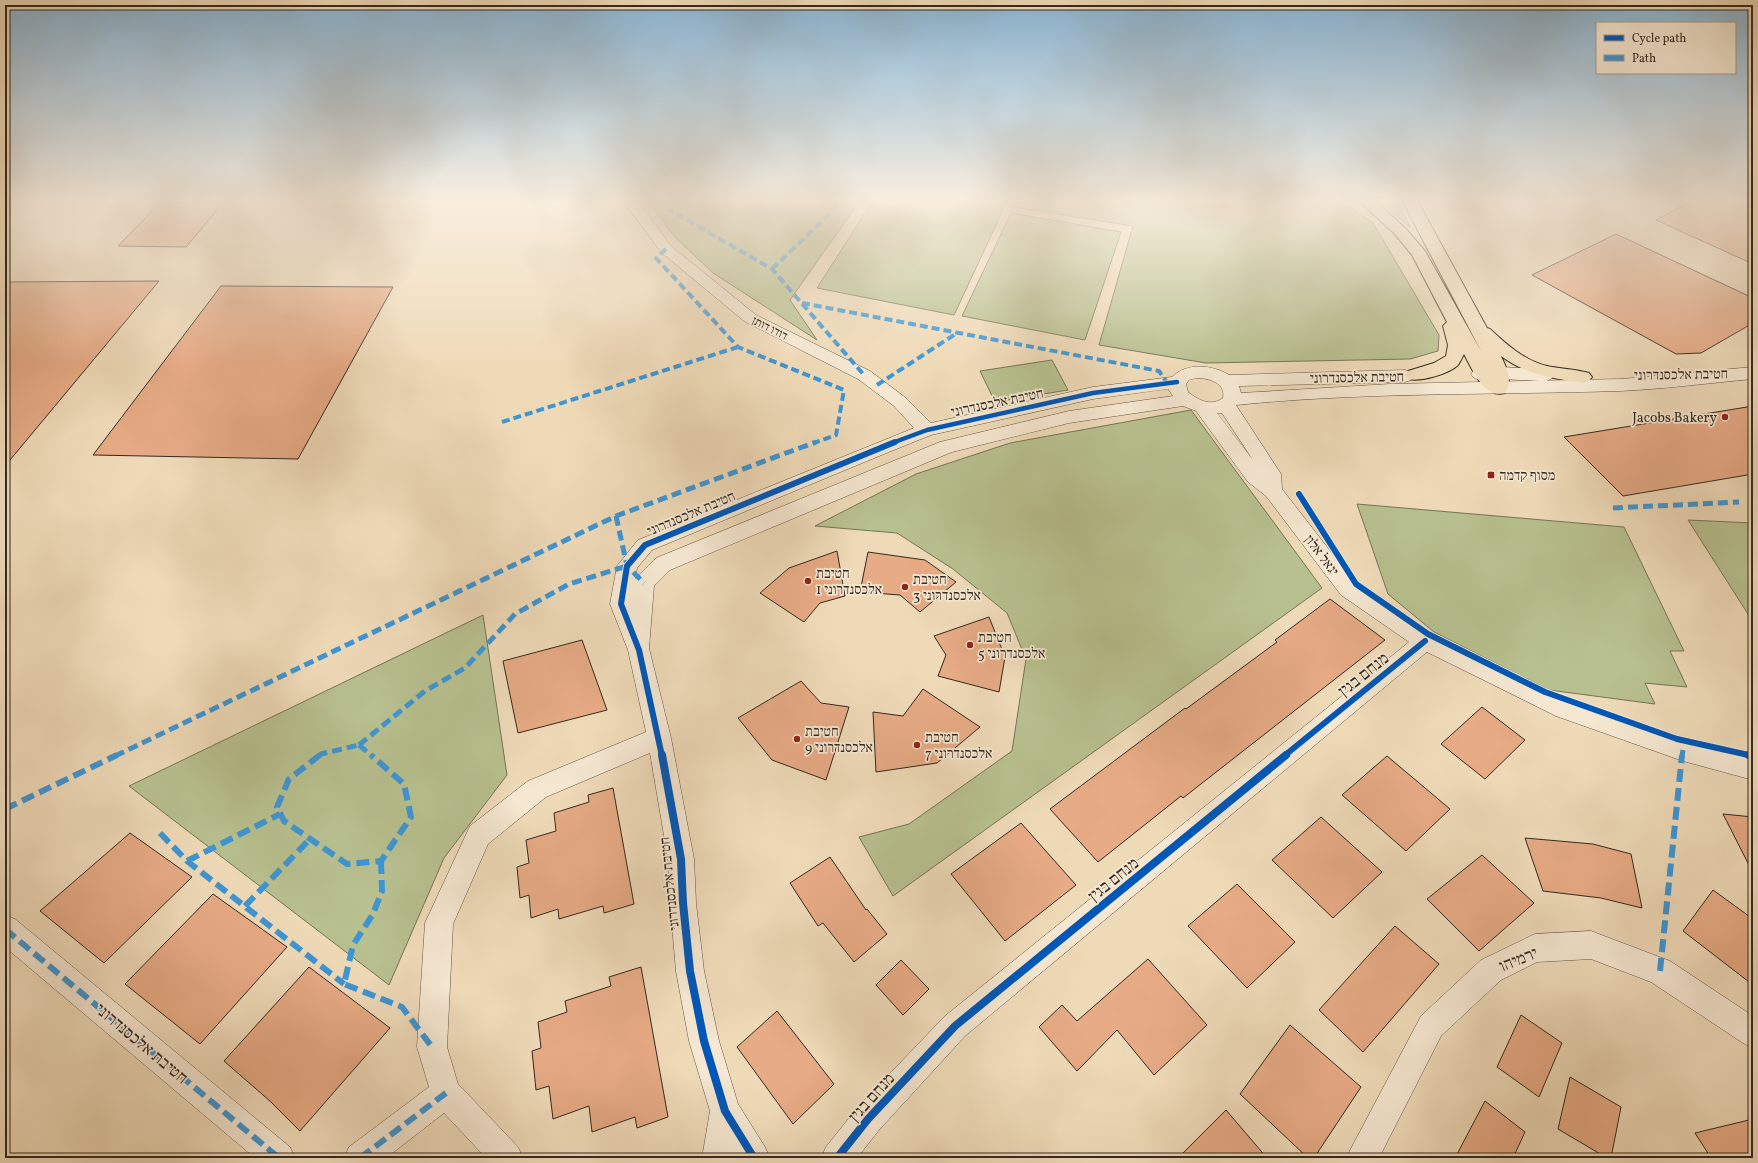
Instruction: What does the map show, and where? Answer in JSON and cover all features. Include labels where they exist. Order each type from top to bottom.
[{"type":"highway","points":[[1420,256],[1448,307],[1494,379]]},
{"type":"highway","points":[[1439,256],[1478,328],[1494,379]]},
{"type":"highway","points":[[1414,375],[1438,369],[1449,363],[1456,356],[1457,347],[1448,307]]},
{"type":"highway","points":[[1478,328],[1515,358],[1528,365],[1540,369],[1583,376]]},
{"type":"street","name":"דודו דותן","points":[[675,256],[750,318],[864,375],[900,402],[927,430]]},
{"type":"street","points":[[1196,372],[1216,375],[1226,381],[1232,389],[1233,395],[1229,402],[1220,407],[1194,404],[1179,394],[1176,388],[1177,382],[1181,377],[1196,372]]},
{"type":"street","name":"חטיבת אלכסנדרוני","points":[[1226,381],[1414,375],[1622,385],[1748,373]]},
{"type":"street","name":"חטיבת אלכסנדרוני","points":[[1229,402],[1288,395],[1390,390],[1494,379],[1748,373]]},
{"type":"street","name":"חטיבת אלכסנדרוני","points":[[754,1158],[725,1111],[704,1041],[690,971],[683,903],[681,859],[659,738],[639,650],[621,604],[627,566],[645,545],[877,449],[927,430],[1092,393],[1177,382]]},
{"type":"street","name":"יגאל אלון","points":[[1229,402],[1272,474],[1273,491]]},
{"type":"street","name":"חטיבת אלכסנדרוני","points":[[639,650],[644,584],[663,564],[947,447],[1069,417],[1194,404]]},
{"type":"street","name":"יגאל אלון","points":[[1194,404],[1255,477],[1273,491],[1348,589],[1425,641],[1564,709],[1683,750],[1753,769]]},
{"type":"street","name":"מנחם בגין","points":[[836,1158],[868,1119],[955,1026],[1425,641]]},
{"type":"street","points":[[507,1158],[446,1093],[432,1046],[439,924],[479,835],[537,789],[659,738]]},
{"type":"street","name":"חטיבת אלכסנדרוני","points":[[5,928],[279,1158]]},
{"type":"street","name":"ירמיהו","points":[[1362,1158],[1432,1026],[1491,970],[1535,948],[1591,945],[1660,971],[1753,1032]]},
{"type":"street","points":[[360,1158],[446,1093]]},
{"type":"street","name":"חטיבת אלכסנדרוני","points":[[718,1158],[725,1111]]},
{"type":"green space","points":[[695,256],[821,256],[790,300],[817,340],[713,273]]},
{"type":"green space","points":[[837,256],[981,256],[954,315],[817,288]]},
{"type":"green space","points":[[990,256],[1113,256],[1085,340],[962,316]]},
{"type":"green space","points":[[1124,256],[1393,256],[1439,335],[1438,351],[1410,359],[1206,363],[1099,345]]},
{"type":"green space","points":[[1052,360],[1068,390],[995,402],[980,371]]},
{"type":"green space","points":[[1191,410],[1322,588],[893,896],[859,837],[909,824],[1012,751],[1026,659],[1007,613],[953,569],[897,533],[815,526],[916,474],[1010,443]]},
{"type":"green space","points":[[1357,504],[1624,527],[1684,651],[1670,651],[1687,687],[1645,683],[1655,704],[1549,690],[1434,632],[1388,594]]},
{"type":"green space","points":[[1688,520],[1753,523],[1753,622]]},
{"type":"green space","points":[[483,615],[507,775],[444,858],[389,985],[129,786]]},
{"type":"building","points":[[1570,256],[1664,256],[1753,298],[1753,323],[1701,353],[1676,354],[1532,275]]},
{"type":"building","points":[[1736,256],[1753,256],[1753,264]]},
{"type":"building","points":[[159,281],[5,466],[5,282]]},
{"type":"building","points":[[221,286],[393,287],[298,459],[93,455]]},
{"type":"building","points":[[1753,406],[1753,474],[1623,496],[1564,437]]},
{"type":"building","name":"חטיבת אלכסנדרוני 1","points":[[837,551],[845,596],[820,603],[804,622],[760,593],[789,568]]},
{"type":"building","name":"חטיבת אלכסנדרוני 3","points":[[868,552],[925,560],[956,582],[920,612],[900,595],[860,592]]},
{"type":"building","points":[[1330,599],[1385,640],[1183,798],[1181,796],[1098,862],[1050,809],[1185,708],[1186,709],[1277,642],[1275,640]]},
{"type":"building","name":"חטיבת אלכסנדרוני 5","points":[[989,617],[1005,657],[999,692],[938,676],[946,655],[934,636]]},
{"type":"building","points":[[582,640],[607,710],[518,733],[503,661]]},
{"type":"building","name":"חטיבת אלכסנדרוני 9","points":[[801,681],[821,703],[849,707],[826,780],[772,760],[738,718]]},
{"type":"building","name":"חטיבת אלכסנדרוני 7","points":[[923,689],[980,727],[937,763],[876,772],[873,712],[903,716]]},
{"type":"building","points":[[1482,707],[1525,740],[1485,779],[1441,744]]},
{"type":"building","points":[[1387,756],[1450,809],[1406,851],[1342,795]]},
{"type":"building","points":[[613,788],[634,904],[604,913],[603,906],[559,919],[558,909],[531,918],[529,895],[520,898],[517,867],[529,863],[526,840],[556,831],[554,813],[589,802],[588,795]]},
{"type":"building","points":[[1723,814],[1753,817],[1753,873]]},
{"type":"building","points":[[1321,817],[1382,872],[1333,918],[1272,860]]},
{"type":"building","points":[[1021,823],[1076,885],[1005,941],[951,874]]},
{"type":"building","points":[[130,833],[192,877],[104,963],[40,911]]},
{"type":"building","points":[[1525,838],[1593,844],[1631,854],[1642,908],[1601,898],[1543,891]]},
{"type":"building","points":[[1482,855],[1534,903],[1479,951],[1427,899]]},
{"type":"building","points":[[830,857],[866,910],[867,909],[887,934],[854,962],[823,923],[818,926],[790,883]]},
{"type":"building","points":[[1237,884],[1295,942],[1247,988],[1188,926]]},
{"type":"building","points":[[1713,890],[1753,919],[1753,985],[1683,931]]},
{"type":"building","points":[[213,894],[287,947],[200,1044],[125,984]]},
{"type":"building","points":[[1395,926],[1439,964],[1363,1052],[1319,1010]]},
{"type":"building","points":[[1148,959],[1207,1025],[1154,1075],[1117,1030],[1077,1071],[1039,1027],[1062,1005],[1077,1021]]},
{"type":"building","points":[[901,960],[929,989],[903,1015],[876,985]]},
{"type":"building","points":[[309,967],[390,1028],[300,1131],[271,1102],[224,1061]]},
{"type":"building","points":[[641,967],[668,1117],[637,1128],[635,1117],[592,1132],[589,1106],[553,1119],[549,1086],[536,1090],[532,1051],[541,1048],[538,1022],[567,1012],[565,1001],[611,986],[609,977]]},
{"type":"building","points":[[777,1011],[834,1084],[793,1124],[737,1047]]},
{"type":"building","points":[[1521,1015],[1562,1043],[1539,1097],[1497,1067]]},
{"type":"building","points":[[1290,1025],[1361,1087],[1314,1158],[1308,1158],[1240,1094]]},
{"type":"building","points":[[1570,1077],[1621,1107],[1611,1158],[1607,1158],[1558,1129]]},
{"type":"building","points":[[1485,1101],[1525,1132],[1513,1158],[1455,1158]]},
{"type":"building","points":[[1226,1110],[1267,1158],[1178,1158]]},
{"type":"building","points":[[1753,1119],[1753,1158],[1711,1158],[1695,1133]]},
{"type":"marked path","points":[[5,809],[616,516],[836,435],[844,390],[738,347],[656,258],[658,256]]},
{"type":"marked path","points":[[750,256],[772,269],[864,375]]},
{"type":"marked path","points":[[772,269],[785,256]]},
{"type":"marked path","points":[[802,303],[1159,371],[1168,384]]},
{"type":"marked path","points":[[877,385],[957,333]]},
{"type":"marked path","points":[[502,422],[738,347]]},
{"type":"marked path","points":[[1613,508],[1739,502]]},
{"type":"marked path","points":[[616,516],[627,566],[644,583]]},
{"type":"marked path","points":[[359,745],[404,784],[411,817],[381,861],[347,864],[284,821],[277,807],[289,779],[321,754],[359,745],[425,691],[465,668],[515,614],[569,584],[627,566]]},
{"type":"marked path","points":[[1660,971],[1683,750]]},
{"type":"marked path","points":[[187,861],[280,814]]},
{"type":"marked path","points":[[160,833],[187,861],[344,984]]},
{"type":"marked path","points":[[245,906],[310,839]]},
{"type":"marked path","points":[[381,861],[382,891],[373,914],[353,945],[344,984],[402,1007],[432,1047]]},
{"type":"marked path","points":[[5,929],[279,1158]]},
{"type":"marked path","points":[[360,1158],[446,1093]]},
{"type":"cycle path","points":[[754,1158],[725,1111],[704,1041],[690,971],[683,903],[681,859],[659,738],[639,650],[621,604],[627,566],[645,545],[877,449],[927,430],[1093,393],[1177,382]]},
{"type":"cycle path","points":[[1299,494],[1356,584],[1428,634],[1545,692],[1677,739],[1753,756]]},
{"type":"cycle path","points":[[837,1158],[868,1119],[955,1026],[1425,641]]},
{"type":"place","name":"Jacobs Bakery","points":[[1725,417]]},
{"type":"place","name":"מסוף קדמה","points":[[1491,475]]},
{"type":"place","name":"חטיבת אלכסנדרוני 1","points":[[808,581]]},
{"type":"place","name":"חטיבת אלכסנדרוני 3","points":[[905,587]]},
{"type":"place","name":"חטיבת אלכסנדרוני 5","points":[[970,645]]},
{"type":"place","name":"חטיבת אלכסנדרוני 9","points":[[797,739]]},
{"type":"place","name":"חטיבת אלכסנדרוני 7","points":[[917,745]]}]
